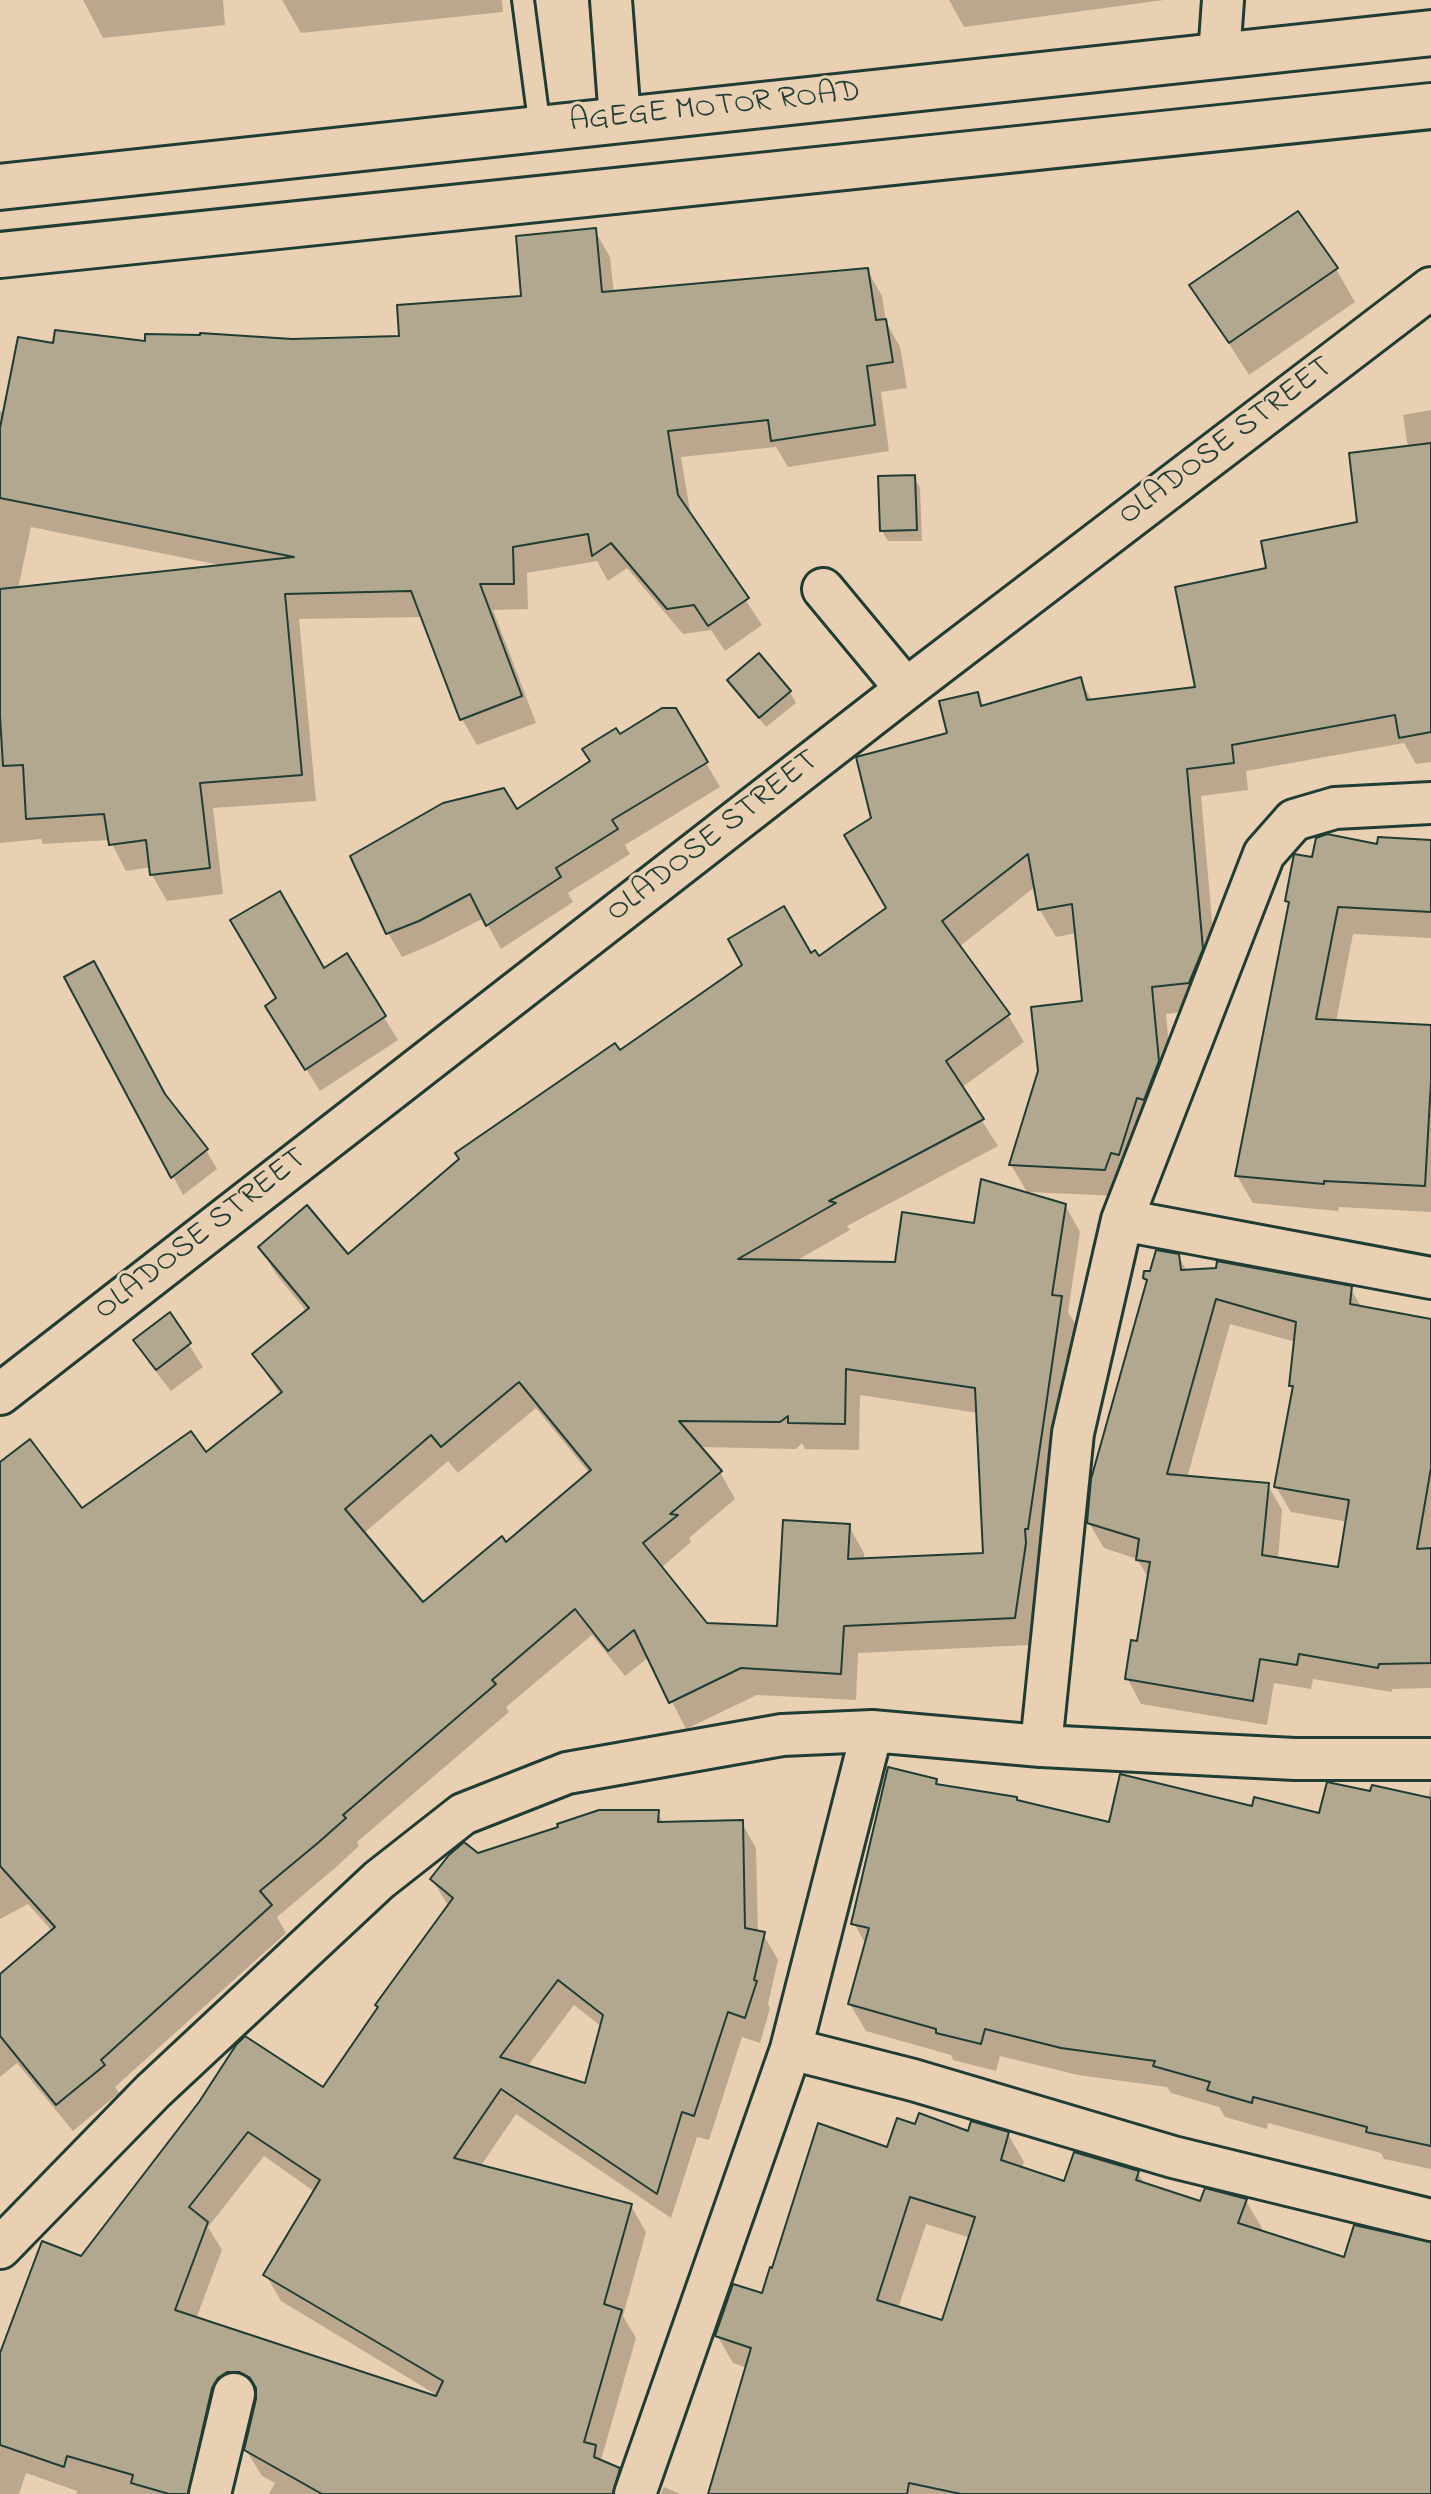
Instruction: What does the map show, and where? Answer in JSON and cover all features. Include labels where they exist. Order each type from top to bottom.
[{"type":"main road","name":"AGEGE MOTOR ROAD","points":[[0,187],[1431,33]]},
{"type":"main road","points":[[0,255],[1431,106]]},
{"type":"street","points":[[611,0],[620,119]]},
{"type":"street","points":[[1219,56],[1223,0]]},
{"type":"street","name":"OLADOSE STREET","points":[[0,1394],[906,689],[1431,288]]},
{"type":"street","points":[[823,589],[906,689]]},
{"type":"street","points":[[1041,1746],[1073,1433],[1122,1220],[1264,854],[1294,820],[1335,808],[1431,803]]},
{"type":"street","points":[[1122,1220],[1431,1278]]},
{"type":"street","points":[[635,2494],[791,2049],[872,1731]]},
{"type":"street","points":[[0,2248],[153,2091],[379,1880],[463,1814],[567,1773],[782,1735],[872,1731],[1041,1746],[1295,1759],[1431,1759]]},
{"type":"street","points":[[791,2049],[913,2080],[1173,2157],[1431,2220]]},
{"type":"street","points":[[210,2494],[234,2394]]},
{"type":"lane","points":[[523,0],[540,129]]},
{"type":"building","points":[[1298,211],[1338,268],[1229,343],[1189,285]]},
{"type":"building","points":[[596,228],[602,292],[868,268],[876,320],[886,319],[893,362],[867,366],[875,425],[771,441],[768,420],[668,431],[678,495],[749,598],[708,626],[694,605],[667,609],[611,543],[592,556],[588,534],[513,547],[514,584],[480,584],[522,696],[460,720],[411,591],[285,594],[302,775],[200,783],[210,868],[150,875],[146,840],[109,845],[104,814],[26,819],[23,765],[3,766],[0,589],[294,557],[0,498],[0,428],[18,337],[53,343],[55,330],[145,341],[145,334],[200,333],[292,339],[399,336],[397,305],[521,296],[516,236]]},
{"type":"building","points":[[1431,443],[1431,732],[1399,738],[1395,715],[1232,745],[1234,763],[1187,769],[1203,949],[1189,983],[1152,987],[1159,1061],[1144,1100],[1137,1098],[1119,1155],[1111,1153],[1105,1170],[1009,1165],[1038,1071],[1031,1007],[1082,1001],[1072,904],[1038,910],[1028,854],[942,921],[1010,1014],[946,1061],[984,1119],[829,1201],[836,1203],[738,1259],[895,1262],[902,1212],[974,1223],[981,1179],[1066,1204],[1052,1295],[1062,1296],[1028,1529],[1025,1529],[1026,1543],[1015,1618],[844,1626],[841,1674],[741,1668],[669,1703],[634,1630],[608,1651],[575,1609],[492,1680],[496,1684],[343,1815],[346,1818],[260,1891],[272,1905],[101,2060],[105,2065],[56,2105],[0,2036],[0,1974],[55,1927],[0,1866],[0,1462],[30,1439],[82,1508],[191,1431],[206,1452],[282,1392],[252,1354],[309,1308],[258,1247],[307,1205],[348,1254],[459,1159],[455,1153],[615,1043],[620,1050],[742,965],[728,939],[784,906],[811,953],[815,950],[819,956],[886,908],[844,835],[871,818],[856,757],[947,733],[939,701],[978,692],[981,706],[1081,677],[1087,700],[1195,687],[1175,587],[1266,568],[1261,541],[1357,522],[1349,453]],"holes":[[[846,1369],[975,1388],[983,1553],[848,1559],[850,1524],[783,1520],[777,1626],[707,1623],[643,1543],[678,1515],[670,1514],[722,1471],[679,1421],[780,1422],[788,1416],[788,1423],[845,1424]],[[519,1382],[591,1470],[506,1542],[502,1536],[423,1602],[345,1509],[431,1435],[441,1447]]]},
{"type":"building","points":[[915,475],[917,530],[880,531],[878,476]]},
{"type":"building","points":[[759,653],[791,691],[759,718],[727,680]]},
{"type":"building","points":[[662,708],[676,708],[708,762],[612,820],[618,829],[556,868],[561,877],[486,926],[470,894],[419,921],[386,934],[350,856],[443,803],[504,788],[517,809],[590,761],[582,749],[616,728],[620,734]]},
{"type":"building","points":[[1327,834],[1377,844],[1378,837],[1431,840],[1431,912],[1338,907],[1316,1019],[1431,1025],[1425,1186],[1324,1181],[1324,1184],[1235,1176],[1289,902],[1285,901],[1294,854],[1312,857],[1316,838]]},
{"type":"building","points":[[280,891],[324,968],[347,953],[386,1016],[305,1070],[265,1006],[276,998],[230,920]]},
{"type":"building","points":[[94,961],[165,1094],[208,1149],[171,1178],[64,977]]},
{"type":"building","points":[[1156,1250],[1179,1254],[1181,1270],[1216,1268],[1217,1261],[1352,1286],[1350,1304],[1431,1319],[1431,1468],[1417,1549],[1431,1548],[1431,1663],[1379,1664],[1378,1668],[1299,1654],[1297,1665],[1260,1659],[1253,1701],[1125,1679],[1131,1640],[1137,1641],[1150,1562],[1136,1560],[1139,1539],[1087,1523],[1091,1479],[1147,1280],[1143,1278],[1144,1271],[1150,1271]],"holes":[[[1216,1299],[1296,1322],[1289,1386],[1293,1386],[1274,1487],[1349,1500],[1338,1567],[1262,1555],[1269,1483],[1167,1474]]]},
{"type":"building","points":[[170,1312],[191,1343],[156,1370],[133,1340]]},
{"type":"building","points":[[888,1767],[937,1779],[936,1784],[1017,1797],[1017,1800],[1109,1822],[1120,1774],[1252,1806],[1254,1797],[1319,1813],[1327,1782],[1370,1791],[1372,1785],[1431,1798],[1431,2146],[1366,2132],[1367,2127],[1253,2097],[1252,2103],[1207,2090],[1210,2082],[1153,2066],[1155,2061],[1061,2048],[985,2029],[981,2044],[936,2033],[936,2029],[848,2004],[869,1928],[851,1924]]},
{"type":"building","points":[[599,1810],[659,1810],[658,1822],[743,1820],[745,1928],[765,1932],[754,1980],[757,1981],[745,2018],[728,2012],[694,2116],[682,2112],[657,2194],[501,2089],[454,2158],[632,2204],[604,2304],[622,2310],[584,2442],[596,2445],[594,2457],[620,2468],[613,2494],[322,2494],[244,2450],[256,2388],[250,2378],[239,2372],[227,2372],[218,2378],[212,2388],[188,2494],[169,2494],[131,2483],[133,2475],[67,2456],[64,2467],[0,2445],[0,2353],[42,2241],[81,2256],[199,2102],[245,2036],[323,2087],[378,2007],[375,2005],[453,1898],[430,1879],[449,1855],[464,1842],[478,1853],[558,1827],[557,1824]],"holes":[[[558,1980],[603,2015],[585,2083],[500,2057]],[[248,2132],[320,2180],[263,2275],[443,2381],[436,2396],[175,2310],[208,2222],[189,2207]]]},
{"type":"building","points":[[919,2113],[968,2131],[971,2121],[1009,2132],[1001,2160],[1064,2181],[1074,2152],[1139,2171],[1136,2180],[1200,2201],[1205,2188],[1247,2199],[1238,2223],[1344,2257],[1354,2225],[1431,2242],[1431,2494],[961,2494],[909,2483],[907,2494],[708,2494],[751,2348],[715,2336],[733,2284],[762,2293],[818,2123],[887,2147],[897,2118],[915,2124]],"holes":[[[910,2197],[975,2217],[942,2320],[877,2300]]]}]
